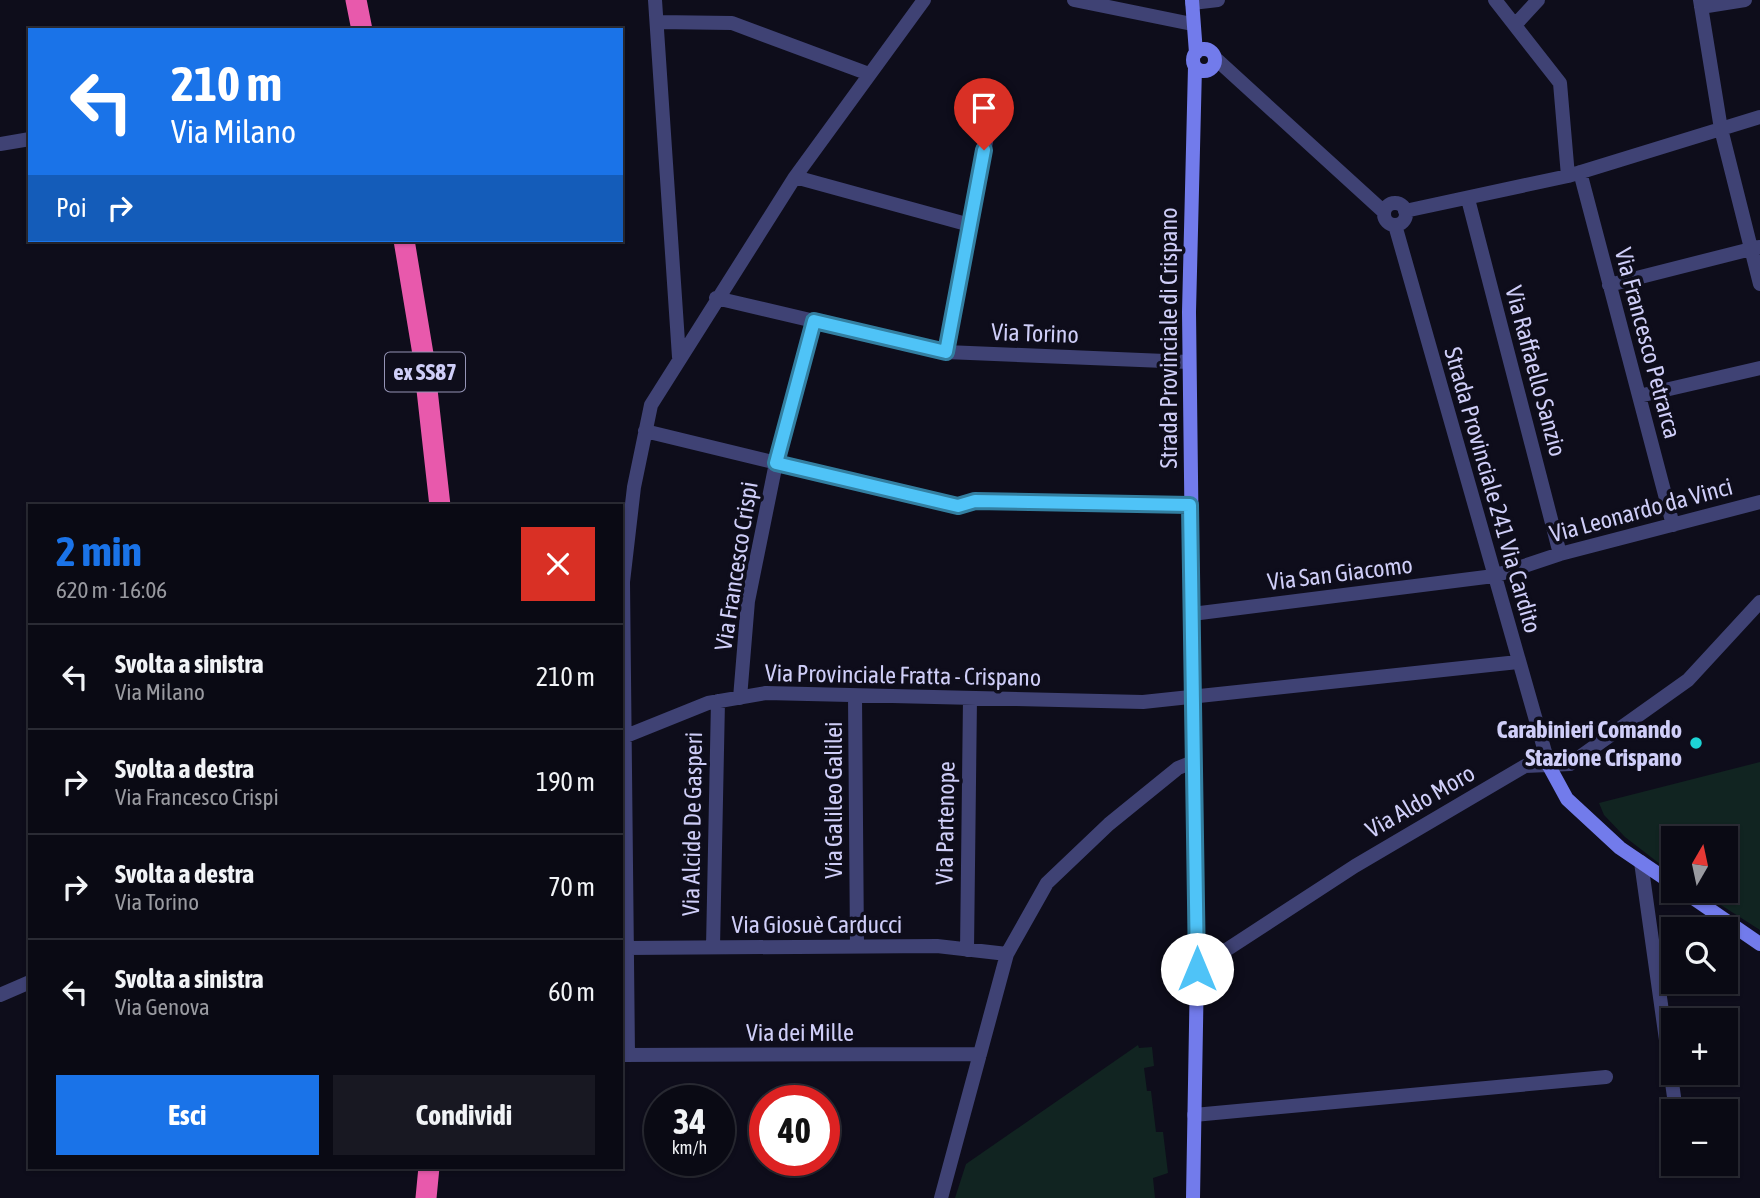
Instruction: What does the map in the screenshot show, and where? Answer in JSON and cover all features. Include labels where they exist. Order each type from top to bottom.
[{"type":"highway","points":[[356,0],[362,28]]},
{"type":"highway","name":"ex SS87","points":[[404,242],[423,354],[440,504]]},
{"type":"highway","points":[[426,1198],[429,1169]]},
{"type":"street","points":[[655,0],[679,357]]},
{"type":"street","points":[[625,1055],[627,948],[623,582],[634,486],[651,405],[716,298],[795,177],[924,0]]},
{"type":"street","points":[[1074,0],[1192,24]]},
{"type":"street","points":[[1192,1],[1218,0]]},
{"type":"street","name":"Via Francesco Petrarca","points":[[1495,0],[1560,83],[1574,174],[1609,285],[1673,525]]},
{"type":"street","points":[[1515,25],[1538,0]]},
{"type":"street","points":[[1745,0],[1701,4],[1721,129],[1756,248],[1760,284]]},
{"type":"street","name":"Strada Provinciale di Crispano","points":[[1192,1],[1196,60],[1189,362],[1197,969],[1193,1198]]},
{"type":"street","points":[[657,22],[732,23],[869,74]]},
{"type":"street","points":[[1196,60],[1209,70],[1215,58],[1384,212]]},
{"type":"street","points":[[1405,211],[1404,220],[1395,225],[1385,219],[1384,212],[1388,205],[1395,203],[1405,211],[1468,199],[1574,174],[1760,117]]},
{"type":"street","points":[[946,352],[989,126]]},
{"type":"street","points":[[0,144],[28,139]]},
{"type":"street","points":[[795,177],[970,225]]},
{"type":"street","name":"Via Raffaello Sanzio","points":[[1468,199],[1560,554]]},
{"type":"street","name":"Strada Provinciale 241 Via Cardito","points":[[1395,225],[1549,766]]},
{"type":"street","points":[[1609,285],[1756,248]]},
{"type":"street","name":"Via Torino","points":[[716,298],[946,352],[1189,362]]},
{"type":"street","name":"Via Francesco Crispi","points":[[740,698],[748,601],[776,463],[814,321]]},
{"type":"street","points":[[1639,396],[1760,368]]},
{"type":"street","points":[[645,431],[958,506],[975,501],[1190,505]]},
{"type":"street","name":"Via Leonardo da Vinci","points":[[1494,576],[1560,554],[1760,502]]},
{"type":"street","name":"Via San Giacomo","points":[[1192,614],[1494,576]]},
{"type":"street","name":"Via Aldo Moro","points":[[1197,969],[1355,866],[1525,766],[1570,764],[1688,680],[1760,603]]},
{"type":"street","name":"Via Provinciale Fratta - Crispano","points":[[623,737],[718,701],[766,693],[1143,702],[1518,662]]},
{"type":"street","name":"Via Galileo Galilei","points":[[855,695],[857,947]]},
{"type":"street","name":"Via Partenope","points":[[967,950],[970,698]]},
{"type":"street","name":"Via Alcide De Gasperi","points":[[713,947],[718,701]]},
{"type":"street","points":[[941,1198],[1007,954],[1047,883],[1109,824],[1178,768],[1193,762]]},
{"type":"street","points":[[1549,766],[1567,799],[1620,848],[1661,876]]},
{"type":"street","points":[[1641,862],[1674,1099]]},
{"type":"street","points":[[1700,903],[1760,944]]},
{"type":"street","name":"Via Giosuè Carducci","points":[[627,948],[857,947],[967,950],[1007,954]]},
{"type":"street","points":[[0,995],[28,983]]},
{"type":"street","name":"Via dei Mille","points":[[625,1055],[980,1054]]},
{"type":"street","points":[[1195,1115],[1606,1077]]},
{"type":"green space","points":[[1760,762],[1760,930],[1718,903],[1738,903],[1738,826],[1661,826],[1661,865],[1625,837],[1604,815],[1599,803]]},
{"type":"green space","points":[[1138,1045],[1139,1048],[1152,1047],[1154,1066],[1144,1068],[1147,1091],[1151,1091],[1156,1132],[1163,1132],[1168,1173],[1153,1178],[1155,1198],[955,1198],[966,1164]]},
{"type":"place","name":"Carabinieri Comando Stazione Crispano","points":[[1696,743]]},
{"type":"route","points":[[984,150],[946,352],[814,321],[776,463],[958,506],[975,501],[1190,505],[1197,969]]}]
